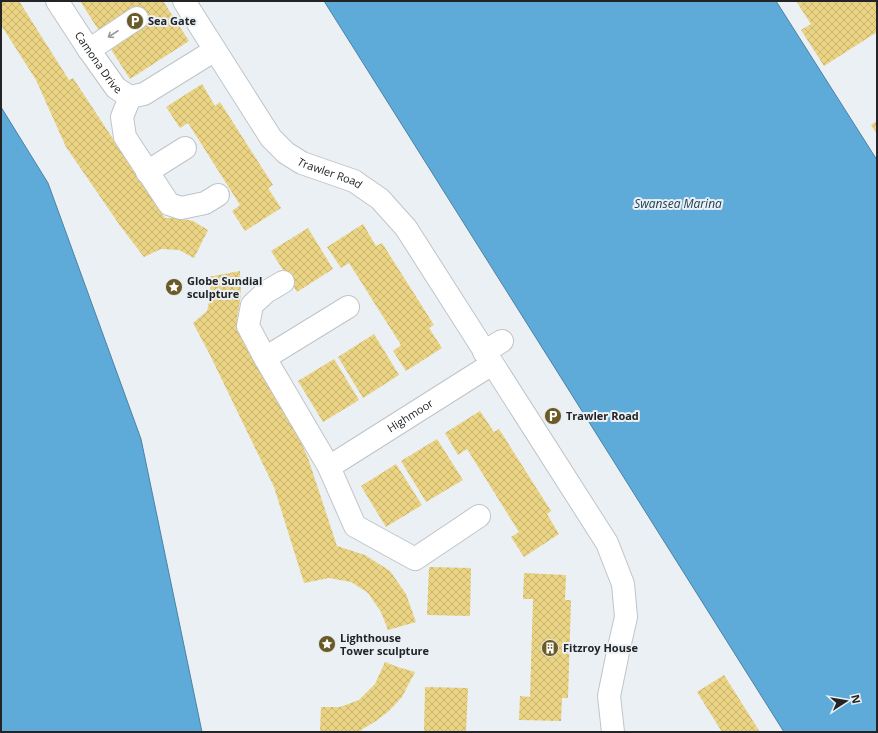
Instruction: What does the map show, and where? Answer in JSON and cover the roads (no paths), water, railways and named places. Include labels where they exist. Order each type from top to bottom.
[{"type":"street","name":"Camona Drive","points":[[57,1],[116,88],[130,97],[144,94],[215,50]]},
{"type":"street","name":"Trawler Road","points":[[184,1],[271,138],[286,153],[302,163],[354,181],[380,199],[406,228],[493,352],[607,543],[624,584],[626,618],[609,696],[614,732]]},
{"type":"street","points":[[89,50],[137,18]]},
{"type":"street","points":[[130,97],[122,118],[125,137],[169,204],[181,208],[205,204],[218,195]]},
{"type":"street","points":[[147,172],[185,148]]},
{"type":"street","points":[[283,282],[266,292],[252,305],[248,326],[329,467],[355,526],[415,559],[479,516]]},
{"type":"street","points":[[265,358],[348,307]]},
{"type":"street","name":"Highmoor","points":[[329,467],[493,352]]},
{"type":"water","name":"Swansea Marina","points":[[324,1],[776,1],[877,160],[877,732],[784,732]]},
{"type":"water","points":[[1,107],[48,183],[141,439],[202,732],[1,732]]},
{"type":"place","name":"Sea Gate","points":[[135,21]]},
{"type":"place","name":"Globe Sundial sculpture","points":[[174,287]]},
{"type":"place","name":"Trawler Road","points":[[553,416]]},
{"type":"place","name":"Lighthouse Tower sculpture","points":[[327,644]]},
{"type":"place","name":"Fitzroy House","points":[[550,648]]}]
